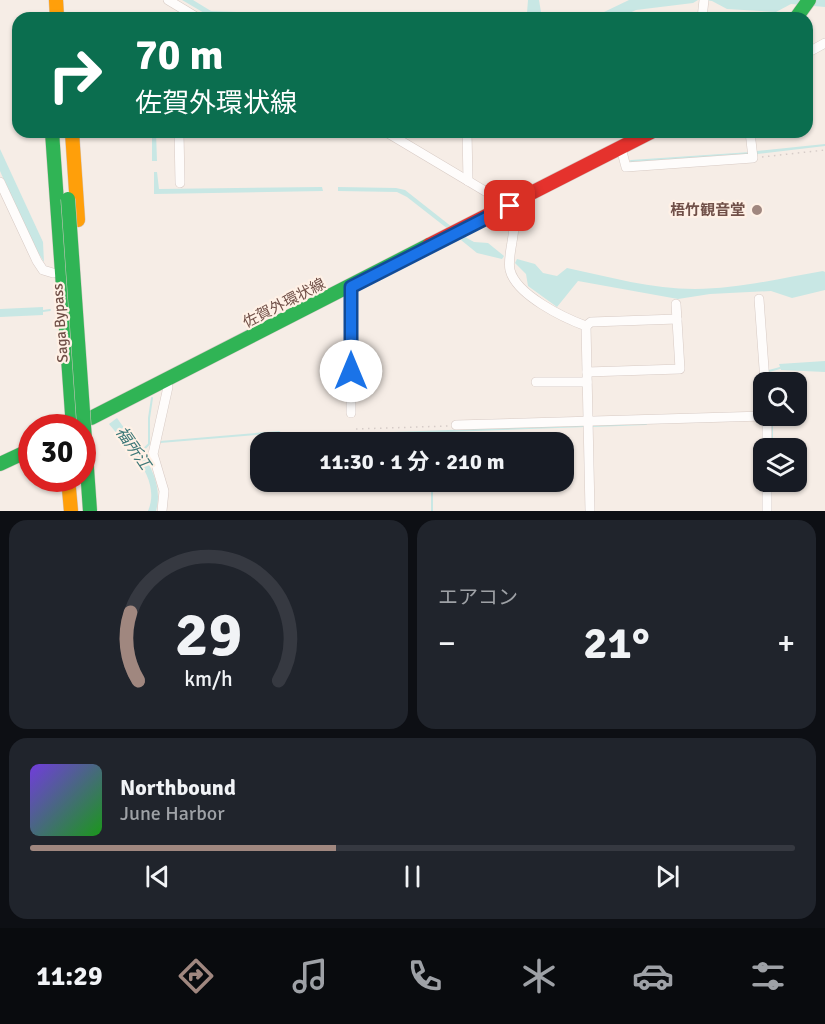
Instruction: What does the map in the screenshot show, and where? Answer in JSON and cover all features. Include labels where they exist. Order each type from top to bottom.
[{"type":"main road","points":[[45,138],[63,414]]},
{"type":"main road","name":"Saga Bypass","points":[[53,138],[62,199],[90,511]]},
{"type":"main road","name":"Saga Bypass","points":[[64,138],[62,199],[72,414]]},
{"type":"main road","points":[[72,138],[91,414]]},
{"type":"main road","name":"佐賀外環状線","points":[[96,416],[640,138]]},
{"type":"main road","points":[[0,464],[18,455]]},
{"type":"main road","points":[[96,476],[99,511]]},
{"type":"main road","points":[[69,492],[71,511]]},
{"type":"main road","points":[[78,492],[79,511]]},
{"type":"street","points":[[168,0],[188,12]]},
{"type":"street","points":[[176,12],[178,6]]},
{"type":"street","points":[[179,138],[180,183]]},
{"type":"street","points":[[396,138],[510,206],[513,212],[513,234],[509,269],[519,287],[562,317],[586,326]]},
{"type":"street","points":[[466,138],[468,182]]},
{"type":"street","points":[[621,148],[626,167],[752,154],[751,138]]},
{"type":"street","points":[[0,182],[37,261],[43,270],[53,273]]},
{"type":"street","points":[[351,287],[351,413]]},
{"type":"street","points":[[759,299],[764,372]]},
{"type":"street","points":[[587,372],[680,369],[676,304]]},
{"type":"street","points":[[586,326],[591,322],[676,319]]},
{"type":"street","points":[[586,326],[590,511]]},
{"type":"street","points":[[162,511],[164,490],[153,454],[168,387],[166,381]]},
{"type":"street","points":[[536,382],[588,382]]},
{"type":"street","points":[[456,426],[588,425],[753,419]]},
{"type":"street","points":[[767,492],[767,511]]},
{"type":"path","points":[[752,154],[825,150]]},
{"type":"path","points":[[356,429],[456,426]]},
{"type":"water","points":[[182,0],[193,0],[211,11],[238,12],[202,12]]},
{"type":"water","points":[[528,0],[539,0],[541,12],[527,12]]},
{"type":"water","points":[[629,0],[698,0],[693,3],[604,12]]},
{"type":"water","points":[[705,0],[825,0],[825,7],[791,4],[776,12],[727,9]]},
{"type":"water","points":[[152,138],[156,138],[157,161],[152,161]]},
{"type":"water","points":[[825,144],[825,146],[757,154],[757,151]]},
{"type":"water","points":[[0,149],[43,242],[44,262],[31,241],[0,171]]},
{"type":"water","points":[[154,172],[157,172],[159,189],[322,187],[323,191],[154,194]]},
{"type":"water","points":[[338,187],[405,190],[452,227],[448,229],[407,197],[397,192],[338,191]]},
{"type":"water","points":[[465,237],[474,242],[488,243],[504,256],[502,259],[477,253],[461,240]]},
{"type":"water","points":[[517,259],[535,264],[543,273],[557,276],[567,268],[631,282],[695,289],[759,283],[823,271],[825,272],[825,290],[792,298],[771,291],[710,294],[678,299],[578,281],[557,307],[528,286],[526,274],[515,263]]},
{"type":"water","points":[[43,307],[43,315],[0,317],[0,309]]},
{"type":"water","points":[[825,361],[825,372],[781,370],[779,364]]},
{"type":"water","name":"福所江","points":[[117,418],[153,473],[157,485],[156,511],[148,511],[151,499],[147,475],[133,453],[109,424]]},
{"type":"waterway","points":[[631,161],[751,153]]},
{"type":"waterway","points":[[43,311],[50,310]]},
{"type":"waterway","points":[[769,371],[780,368]]},
{"type":"waterway","name":"福所江","points":[[139,454],[149,444],[152,398]]},
{"type":"waterway","points":[[592,426],[646,424]]},
{"type":"waterway","points":[[160,442],[279,432],[292,442],[393,433],[586,426]]},
{"type":"waterway","points":[[772,426],[772,438]]},
{"type":"waterway","points":[[432,492],[432,511]]},
{"type":"traffic: fast","points":[[800,12],[809,0]]},
{"type":"traffic: fast","points":[[52,138],[72,414]]},
{"type":"traffic: fast","points":[[68,199],[90,511]]},
{"type":"traffic: fast","points":[[96,415],[429,245]]},
{"type":"traffic: fast","points":[[0,464],[18,456]]},
{"type":"traffic: slow","points":[[56,0],[57,12]]},
{"type":"traffic: slow","points":[[72,138],[78,220]]},
{"type":"traffic: slow","points":[[69,492],[71,511]]},
{"type":"traffic: jam","points":[[429,245],[639,138]]},
{"type":"place","name":"梧竹観音堂","points":[[757,210]]},
{"type":"route","points":[[351,371],[351,287],[510,206]]}]
